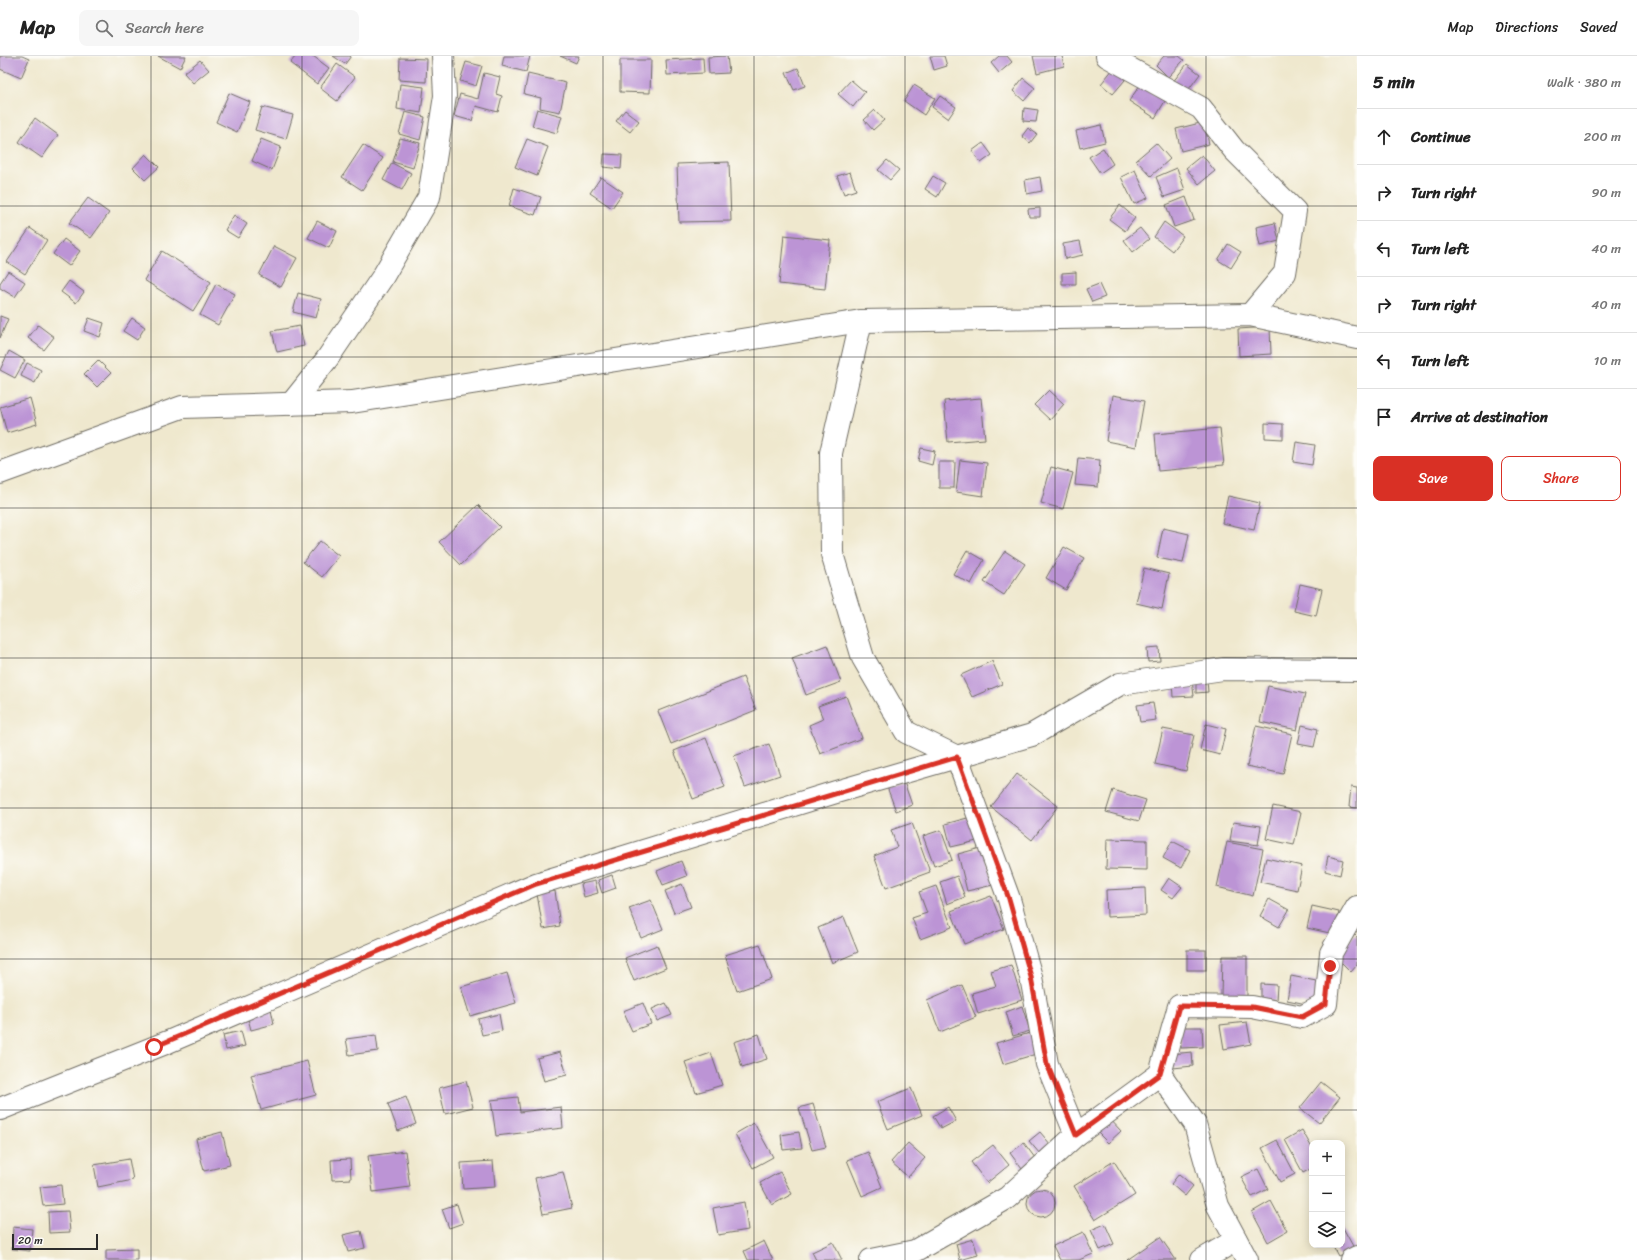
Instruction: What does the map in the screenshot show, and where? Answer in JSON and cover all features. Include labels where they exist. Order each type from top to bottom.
[{"type":"street","points":[[291,404],[327,359],[382,278],[429,197],[445,96],[443,56]]},
{"type":"street","points":[[1107,56],[1201,108],[1234,150],[1296,211],[1285,273],[1250,315]]},
{"type":"street","points":[[0,473],[182,407],[352,402],[861,321],[1250,315],[1357,338]]},
{"type":"street","points":[[861,321],[831,453],[832,554],[863,658],[906,732],[957,757],[1009,899],[1031,977],[1047,1064],[1076,1135]]},
{"type":"street","points":[[0,1109],[168,1042],[536,884],[1032,735],[1120,684],[1223,669],[1357,670]]},
{"type":"street","points":[[870,1260],[915,1251],[1007,1198],[1076,1135],[1160,1074],[1179,1006],[1252,1007],[1302,1017],[1326,1004],[1331,953],[1357,907]]},
{"type":"street","points":[[1160,1074],[1195,1124],[1218,1206],[1247,1260]]},
{"type":"street","points":[[1202,1260],[1236,1240]]},
{"type":"street","points":[[1351,1260],[1357,1257]]},
{"type":"building","points":[[0,56],[22,56],[29,59],[21,78],[0,69]]},
{"type":"building","points":[[158,56],[186,56],[180,68]]},
{"type":"building","points":[[296,56],[313,56],[329,68],[317,84],[290,63]]},
{"type":"building","points":[[333,56],[351,56],[345,64]]},
{"type":"building","points":[[504,56],[530,56],[526,72],[502,66]]},
{"type":"building","points":[[560,56],[579,56],[576,63]]},
{"type":"building","points":[[727,56],[729,73],[709,74],[708,57]]},
{"type":"building","points":[[930,56],[944,56],[947,66],[934,70]]},
{"type":"building","points":[[999,56],[1007,56],[1012,62],[999,73],[991,63]]},
{"type":"building","points":[[1033,56],[1062,56],[1064,66],[1037,73]]},
{"type":"building","points":[[1164,56],[1179,56],[1184,60],[1168,77],[1156,65]]},
{"type":"building","points":[[400,58],[427,59],[426,82],[399,80]]},
{"type":"building","points":[[703,58],[704,73],[667,75],[666,60]]},
{"type":"building","points":[[200,60],[209,70],[193,83],[184,73]]},
{"type":"building","points":[[620,60],[651,60],[650,93],[620,92]]},
{"type":"building","points":[[466,62],[482,66],[476,86],[460,81]]},
{"type":"building","points":[[337,64],[355,77],[337,101],[320,88]]},
{"type":"building","points":[[1187,64],[1200,74],[1186,93],[1172,83]]},
{"type":"building","points":[[798,68],[805,86],[794,90],[786,73]]},
{"type":"building","points":[[1113,69],[1125,80],[1113,94],[1101,84]]},
{"type":"building","points":[[484,73],[500,77],[496,94],[502,96],[498,112],[476,106],[472,121],[454,116],[460,94],[478,99]]},
{"type":"building","points":[[528,74],[566,83],[560,112],[540,108],[541,98],[524,94]]},
{"type":"building","points":[[1023,78],[1035,88],[1024,101],[1013,91]]},
{"type":"building","points":[[851,80],[865,92],[853,107],[838,94]]},
{"type":"building","points":[[400,84],[424,87],[421,113],[397,109]]},
{"type":"building","points":[[914,85],[935,98],[924,115],[904,101]]},
{"type":"building","points":[[1140,85],[1165,101],[1155,118],[1129,101]]},
{"type":"building","points":[[229,93],[250,102],[237,132],[216,122]]},
{"type":"building","points":[[940,96],[956,107],[948,119],[932,107]]},
{"type":"building","points":[[262,107],[293,115],[286,139],[255,130]]},
{"type":"building","points":[[1024,108],[1038,110],[1036,122],[1023,121]]},
{"type":"building","points":[[537,109],[562,116],[557,133],[532,126]]},
{"type":"building","points":[[625,110],[639,121],[630,132],[616,121]]},
{"type":"building","points":[[875,110],[884,120],[873,130],[864,120]]},
{"type":"building","points":[[405,112],[425,117],[420,140],[399,134]]},
{"type":"building","points":[[35,118],[58,135],[42,158],[19,142]]},
{"type":"building","points":[[1204,122],[1209,144],[1181,151],[1176,129]]},
{"type":"building","points":[[1101,125],[1105,142],[1080,148],[1076,131]]},
{"type":"building","points":[[1028,128],[1037,134],[1030,143],[1022,136]]},
{"type":"building","points":[[400,138],[420,143],[413,168],[393,162]]},
{"type":"building","points":[[261,139],[281,147],[272,170],[252,161]]},
{"type":"building","points":[[527,139],[548,147],[537,176],[515,167]]},
{"type":"building","points":[[983,143],[992,155],[981,163],[972,151]]},
{"type":"building","points":[[1156,143],[1170,159],[1151,176],[1136,160]]},
{"type":"building","points":[[363,145],[383,158],[362,190],[342,177]]},
{"type":"building","points":[[1103,148],[1113,164],[1100,173],[1089,157]]},
{"type":"building","points":[[146,154],[159,167],[145,180],[133,168]]},
{"type":"building","points":[[604,154],[622,155],[621,169],[603,167]]},
{"type":"building","points":[[1202,155],[1215,171],[1199,184],[1186,168]]},
{"type":"building","points":[[887,160],[899,170],[890,180],[878,170]]},
{"type":"building","points":[[729,162],[731,221],[679,222],[677,164]]},
{"type":"building","points":[[392,163],[411,173],[402,190],[383,180]]},
{"type":"building","points":[[1177,168],[1185,190],[1164,197],[1156,177]]},
{"type":"building","points":[[1135,170],[1148,198],[1134,204],[1121,177]]},
{"type":"building","points":[[850,172],[856,190],[844,194],[837,176]]},
{"type":"building","points":[[933,176],[945,183],[937,197],[925,189]]},
{"type":"building","points":[[601,177],[623,192],[612,208],[590,193]]},
{"type":"building","points":[[1040,177],[1042,191],[1027,194],[1025,180]]},
{"type":"building","points":[[514,188],[541,197],[535,215],[509,206]]},
{"type":"building","points":[[1186,197],[1194,220],[1174,227],[1166,205]]},
{"type":"building","points":[[88,198],[109,213],[91,238],[69,223]]},
{"type":"building","points":[[1120,205],[1135,218],[1125,231],[1109,219]]},
{"type":"building","points":[[1040,208],[1040,217],[1029,217],[1028,209]]},
{"type":"building","points":[[234,215],[247,224],[238,238],[225,230]]},
{"type":"building","points":[[317,221],[337,231],[329,248],[308,238]]},
{"type":"building","points":[[1164,222],[1183,236],[1172,251],[1154,237]]},
{"type":"building","points":[[1275,223],[1279,241],[1260,246],[1256,227]]},
{"type":"building","points":[[30,228],[47,240],[25,274],[7,262]]},
{"type":"building","points":[[1140,228],[1149,239],[1133,252],[1124,240]]},
{"type":"building","points":[[784,235],[830,240],[825,289],[779,284]]},
{"type":"building","points":[[64,239],[80,251],[69,266],[53,254]]},
{"type":"building","points":[[1080,241],[1083,255],[1065,259],[1063,244]]},
{"type":"building","points":[[1228,244],[1241,252],[1231,268],[1218,260]]},
{"type":"building","points":[[274,246],[297,258],[281,287],[259,275]]},
{"type":"building","points":[[162,251],[211,282],[193,311],[144,280]]},
{"type":"building","points":[[8,271],[25,282],[15,297],[0,288],[0,283]]},
{"type":"building","points":[[1076,272],[1076,284],[1062,284],[1062,273]]},
{"type":"building","points":[[69,281],[84,292],[76,303],[61,292]]},
{"type":"building","points":[[216,284],[235,294],[218,325],[200,315]]},
{"type":"building","points":[[1099,284],[1105,297],[1092,302],[1086,289]]},
{"type":"building","points":[[298,293],[321,299],[316,318],[293,312]]},
{"type":"building","points":[[0,316],[8,319],[0,338]]},
{"type":"building","points":[[89,318],[104,323],[100,337],[84,331]]},
{"type":"building","points":[[132,318],[145,327],[137,340],[123,331]]},
{"type":"building","points":[[38,325],[54,337],[44,350],[28,338]]},
{"type":"building","points":[[300,326],[304,346],[277,352],[272,331]]},
{"type":"building","points":[[1270,327],[1271,354],[1239,356],[1238,329]]},
{"type":"building","points":[[9,351],[25,360],[15,378],[0,370]]},
{"type":"building","points":[[98,360],[111,373],[97,387],[84,374]]},
{"type":"building","points":[[27,363],[41,370],[35,383],[21,376]]},
{"type":"building","points":[[1049,390],[1064,404],[1050,420],[1034,405]]},
{"type":"building","points":[[1113,395],[1144,401],[1136,447],[1106,441]]},
{"type":"building","points":[[30,398],[37,424],[7,433],[0,407]]},
{"type":"building","points":[[981,398],[985,439],[948,442],[944,401]]},
{"type":"building","points":[[1265,423],[1283,424],[1283,439],[1265,438]]},
{"type":"building","points":[[1220,428],[1224,465],[1158,471],[1155,434]]},
{"type":"building","points":[[1296,442],[1315,445],[1312,465],[1293,462]]},
{"type":"building","points":[[921,448],[935,451],[932,465],[918,461]]},
{"type":"building","points":[[1078,458],[1100,460],[1098,487],[1075,485]]},
{"type":"building","points":[[960,460],[987,463],[983,496],[956,492]]},
{"type":"building","points":[[939,462],[955,462],[954,488],[939,488]]},
{"type":"building","points":[[1051,467],[1073,473],[1063,509],[1041,503]]},
{"type":"building","points":[[1228,496],[1260,503],[1254,530],[1222,523]]},
{"type":"building","points":[[478,505],[500,527],[461,565],[439,542]]},
{"type":"building","points":[[1163,528],[1189,534],[1183,563],[1157,558]]},
{"type":"building","points":[[320,541],[339,556],[322,577],[303,562]]},
{"type":"building","points":[[1064,547],[1084,558],[1066,590],[1046,578]]},
{"type":"building","points":[[967,550],[984,560],[971,584],[953,574]]},
{"type":"building","points":[[1005,551],[1025,564],[1004,595],[984,582]]},
{"type":"building","points":[[1144,568],[1169,574],[1162,609],[1136,603]]},
{"type":"building","points":[[1300,584],[1322,589],[1316,616],[1294,611]]},
{"type":"building","points":[[827,645],[841,682],[806,695],[792,658]]},
{"type":"building","points":[[1159,647],[1160,661],[1148,662],[1147,648]]},
{"type":"building","points":[[992,661],[1002,684],[972,697],[961,675]]},
{"type":"building","points":[[743,677],[756,710],[671,744],[658,711]]},
{"type":"building","points":[[1192,680],[1194,696],[1173,697],[1172,682]]},
{"type":"building","points":[[1196,680],[1207,680],[1208,692],[1196,693]]},
{"type":"building","points":[[1268,686],[1305,694],[1297,730],[1260,722]]},
{"type":"building","points":[[846,696],[862,738],[820,754],[809,725],[823,719],[818,706]]},
{"type":"building","points":[[1153,703],[1156,720],[1140,722],[1137,705]]},
{"type":"building","points":[[1206,724],[1226,729],[1220,755],[1200,750]]},
{"type":"building","points":[[1302,725],[1318,729],[1314,747],[1298,744]]},
{"type":"building","points":[[1256,726],[1292,734],[1283,774],[1247,766]]},
{"type":"building","points":[[1163,729],[1194,735],[1186,771],[1155,764]]},
{"type":"building","points":[[706,738],[725,787],[693,799],[674,751]]},
{"type":"building","points":[[769,744],[780,775],[745,787],[734,756]]},
{"type":"building","points":[[1017,774],[1058,806],[1032,840],[991,807]]},
{"type":"building","points":[[904,782],[912,805],[896,811],[887,787]]},
{"type":"building","points":[[1351,787],[1357,788],[1357,808],[1349,807]]},
{"type":"building","points":[[1113,790],[1146,800],[1139,821],[1106,812]]},
{"type":"building","points":[[1273,806],[1301,812],[1294,845],[1266,839]]},
{"type":"building","points":[[971,817],[977,841],[951,847],[945,824]]},
{"type":"building","points":[[1233,822],[1261,826],[1258,845],[1230,841]]},
{"type":"building","points":[[912,823],[930,872],[886,888],[874,856],[897,847],[891,830]]},
{"type":"building","points":[[941,830],[952,860],[934,866],[923,836]]},
{"type":"building","points":[[1107,839],[1147,840],[1147,870],[1106,869]]},
{"type":"building","points":[[1172,841],[1190,850],[1181,868],[1163,858]]},
{"type":"building","points":[[1227,842],[1263,849],[1253,896],[1217,887]]},
{"type":"building","points":[[984,847],[993,885],[967,891],[958,854]]},
{"type":"building","points":[[1328,856],[1343,860],[1340,875],[1325,871]]},
{"type":"building","points":[[1266,858],[1302,866],[1297,890],[1260,882]]},
{"type":"building","points":[[681,861],[687,876],[663,885],[657,871]]},
{"type":"building","points":[[612,875],[616,888],[602,893],[598,880]]},
{"type":"building","points":[[957,876],[965,897],[947,904],[940,882]]},
{"type":"building","points":[[1169,878],[1182,887],[1173,898],[1161,890]]},
{"type":"building","points":[[595,881],[598,893],[584,897],[581,884]]},
{"type":"building","points":[[682,884],[691,907],[674,913],[665,891]]},
{"type":"building","points":[[936,886],[952,927],[920,939],[912,918],[927,913],[919,892]]},
{"type":"building","points":[[1145,888],[1146,915],[1107,917],[1106,890]]},
{"type":"building","points":[[555,891],[560,926],[543,929],[537,894]]},
{"type":"building","points":[[991,896],[1004,929],[964,944],[951,911]]},
{"type":"building","points":[[1269,899],[1289,910],[1279,927],[1260,916]]},
{"type":"building","points":[[651,900],[663,929],[641,938],[629,908]]},
{"type":"building","points":[[1312,906],[1339,912],[1334,934],[1307,928]]},
{"type":"building","points":[[844,917],[858,952],[832,963],[818,928]]},
{"type":"building","points":[[1355,935],[1357,937],[1357,965],[1351,972],[1335,956]]},
{"type":"building","points":[[760,944],[772,979],[737,991],[725,955]]},
{"type":"building","points":[[657,945],[666,968],[634,981],[625,958]]},
{"type":"building","points":[[1187,950],[1206,950],[1206,970],[1187,970]]},
{"type":"building","points":[[1222,956],[1247,956],[1247,997],[1221,996]]},
{"type":"building","points":[[1011,965],[1022,1000],[978,1014],[972,993],[996,986],[991,971]]},
{"type":"building","points":[[507,973],[516,1003],[470,1016],[461,987]]},
{"type":"building","points":[[1291,976],[1321,982],[1316,1006],[1287,1000]]},
{"type":"building","points":[[1261,984],[1277,985],[1276,1001],[1261,1000]]},
{"type":"building","points":[[962,985],[976,1017],[940,1032],[927,1000]]},
{"type":"building","points":[[643,1003],[651,1024],[632,1031],[623,1011]]},
{"type":"building","points":[[666,1003],[672,1015],[657,1021],[652,1009]]},
{"type":"building","points":[[1022,1006],[1030,1031],[1013,1036],[1006,1012]]},
{"type":"building","points":[[271,1009],[274,1024],[251,1030],[247,1015]]},
{"type":"building","points":[[499,1014],[502,1031],[482,1035],[478,1019]]},
{"type":"building","points":[[1247,1022],[1251,1044],[1224,1049],[1220,1025]]},
{"type":"building","points":[[1180,1027],[1202,1027],[1203,1047],[1181,1048]]},
{"type":"building","points":[[241,1031],[245,1046],[226,1050],[223,1035]]},
{"type":"building","points":[[1030,1033],[1036,1054],[1003,1064],[996,1043]]},
{"type":"building","points":[[759,1034],[767,1059],[742,1067],[734,1042]]},
{"type":"building","points":[[376,1035],[378,1051],[349,1055],[346,1039]]},
{"type":"building","points":[[560,1052],[567,1075],[544,1081],[537,1058]]},
{"type":"building","points":[[1192,1052],[1193,1066],[1173,1068],[1171,1054]]},
{"type":"building","points":[[711,1053],[722,1085],[696,1093],[685,1062]]},
{"type":"building","points":[[307,1061],[316,1095],[261,1110],[251,1075]]},
{"type":"building","points":[[466,1081],[473,1107],[445,1114],[439,1088]]},
{"type":"building","points":[[1321,1082],[1340,1097],[1319,1123],[1300,1108]]},
{"type":"building","points":[[911,1088],[922,1115],[888,1129],[877,1102]]},
{"type":"building","points":[[406,1097],[416,1124],[398,1131],[388,1104]]},
{"type":"building","points":[[518,1097],[520,1112],[561,1107],[563,1128],[496,1136],[491,1100]]},
{"type":"building","points":[[813,1104],[826,1147],[812,1150],[799,1108]]},
{"type":"building","points":[[948,1107],[956,1121],[941,1129],[933,1116]]},
{"type":"building","points":[[1109,1118],[1121,1131],[1108,1143],[1096,1131]]},
{"type":"building","points":[[754,1123],[773,1157],[753,1168],[735,1134]]},
{"type":"building","points":[[1302,1130],[1309,1143],[1309,1170],[1303,1173],[1285,1140]]},
{"type":"building","points":[[222,1132],[230,1165],[204,1171],[196,1139]]},
{"type":"building","points":[[799,1132],[802,1148],[783,1150],[781,1135]]},
{"type":"building","points":[[1040,1132],[1051,1145],[1040,1154],[1029,1141]]},
{"type":"building","points":[[1277,1140],[1295,1174],[1280,1182],[1262,1148]]},
{"type":"building","points":[[908,1143],[925,1158],[908,1177],[891,1162]]},
{"type":"building","points":[[1024,1143],[1035,1158],[1022,1169],[1010,1153]]},
{"type":"building","points":[[993,1145],[1009,1165],[987,1183],[971,1162]]},
{"type":"building","points":[[405,1151],[410,1187],[373,1192],[368,1156]]},
{"type":"building","points":[[868,1152],[882,1187],[862,1196],[847,1160]]},
{"type":"building","points":[[129,1159],[133,1180],[98,1187],[94,1165]]},
{"type":"building","points":[[350,1159],[351,1179],[332,1180],[331,1160]]},
{"type":"building","points":[[493,1161],[495,1187],[463,1189],[461,1163]]},
{"type":"building","points":[[1114,1161],[1135,1195],[1095,1220],[1074,1186]]},
{"type":"building","points":[[1258,1169],[1268,1189],[1252,1197],[1241,1177]]},
{"type":"building","points":[[563,1172],[572,1208],[543,1214],[535,1178]]},
{"type":"building","points":[[780,1172],[792,1194],[772,1205],[760,1183]]},
{"type":"building","points":[[1179,1174],[1193,1186],[1185,1196],[1171,1184]]},
{"type":"building","points":[[61,1185],[63,1204],[43,1206],[40,1187]]},
{"type":"building","points":[[1041,1189],[1051,1193],[1055,1203],[1051,1213],[1041,1217],[1031,1213],[1027,1203],[1031,1193]]},
{"type":"building","points":[[1271,1201],[1287,1231],[1268,1242],[1252,1212]]},
{"type":"building","points":[[744,1202],[748,1230],[718,1235],[713,1208]]},
{"type":"building","points":[[457,1204],[463,1223],[449,1228],[442,1209]]},
{"type":"building","points":[[68,1211],[70,1232],[49,1233],[48,1212]]},
{"type":"building","points":[[1105,1224],[1114,1244],[1100,1250],[1091,1230]]},
{"type":"building","points":[[13,1227],[32,1229],[30,1251],[12,1249]]},
{"type":"building","points":[[361,1231],[365,1248],[348,1252],[343,1235]]},
{"type":"building","points":[[1083,1232],[1093,1254],[1079,1260],[1060,1260],[1053,1246]]},
{"type":"building","points":[[1345,1232],[1354,1248],[1338,1256],[1334,1248],[1345,1248]]},
{"type":"building","points":[[1160,1237],[1176,1260],[1127,1260]]},
{"type":"building","points":[[973,1239],[978,1255],[960,1260],[956,1244]]},
{"type":"building","points":[[764,1241],[773,1260],[748,1260],[744,1251]]},
{"type":"building","points":[[833,1242],[842,1260],[816,1260],[812,1252]]},
{"type":"building","points":[[137,1249],[137,1260],[106,1260],[106,1250]]},
{"type":"route","points":[[154,1047],[536,884],[836,792],[957,757],[1009,899],[1031,977],[1047,1064],[1076,1135],[1160,1074],[1179,1006],[1252,1007],[1302,1017],[1326,1004],[1330,966]]}]
